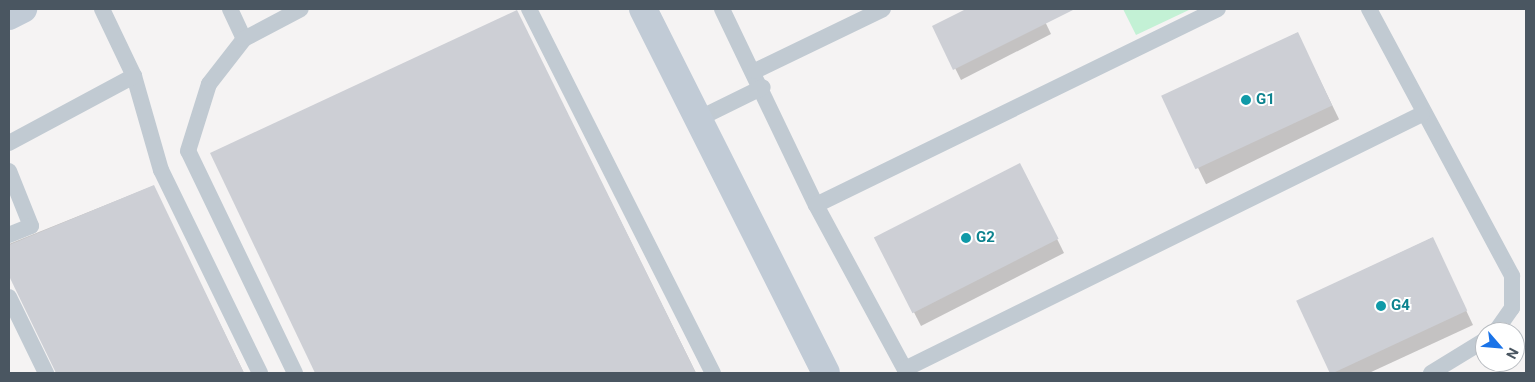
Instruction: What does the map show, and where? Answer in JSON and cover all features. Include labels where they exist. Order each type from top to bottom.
[{"type":"street","points":[[9,16],[24,9]]},
{"type":"street","points":[[643,9],[826,373]]},
{"type":"lane","points":[[102,9],[134,76],[162,170],[260,373]]},
{"type":"lane","points":[[230,9],[244,39]]},
{"type":"lane","points":[[295,373],[188,151],[209,84],[244,39],[301,9]]},
{"type":"lane","points":[[529,9],[713,373]]},
{"type":"lane","points":[[722,9],[755,70],[816,205],[906,371],[1422,114]]},
{"type":"lane","points":[[755,70],[883,9]]},
{"type":"lane","points":[[816,205],[1218,9]]},
{"type":"lane","points":[[1369,9],[1422,114],[1512,276],[1512,308],[1502,322]]},
{"type":"lane","points":[[9,143],[134,76]]},
{"type":"lane","points":[[698,120],[763,87]]},
{"type":"lane","points":[[9,171],[31,226],[9,236]]},
{"type":"lane","points":[[9,297],[46,373]]},
{"type":"lane","points":[[1431,373],[1475,346]]},
{"type":"green space","points":[[1123,9],[1191,9],[1136,35]]},
{"type":"building","points":[[966,9],[1075,9],[953,70],[932,26]]},
{"type":"building","points":[[517,10],[696,373],[315,373],[210,153]]},
{"type":"building","name":"G1","points":[[1298,32],[1332,105],[1195,169],[1161,96]]},
{"type":"building","name":"G2","points":[[1020,163],[1059,239],[912,313],[874,237]]},
{"type":"building","points":[[154,185],[244,373],[56,373],[9,276],[9,245]]},
{"type":"building","name":"G4","points":[[1433,237],[1467,310],[1330,373],[1296,301]]},
{"type":"place","name":"G1","points":[[1246,100]]},
{"type":"place","name":"G2","points":[[966,238]]},
{"type":"place","name":"G4","points":[[1381,306]]}]
